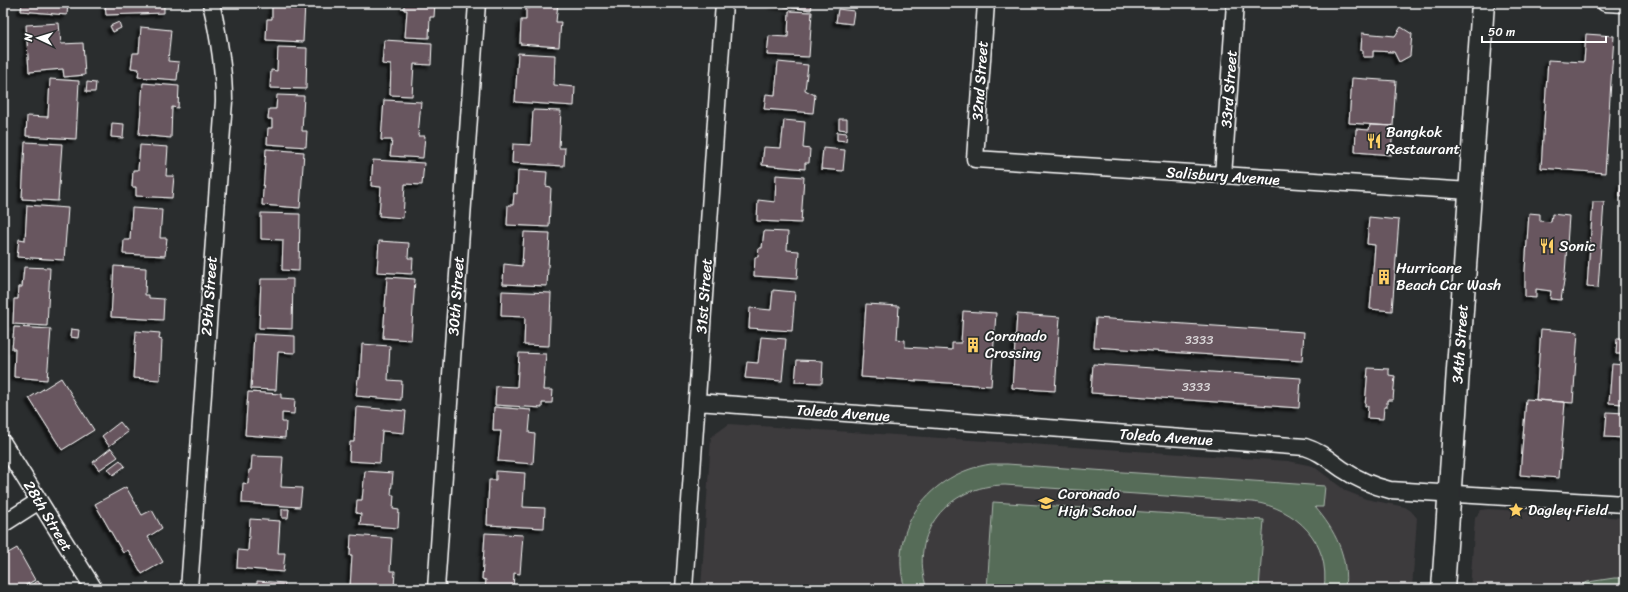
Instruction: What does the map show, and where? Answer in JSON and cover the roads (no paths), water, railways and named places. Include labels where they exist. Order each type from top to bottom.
[{"type":"main road","name":"34th Street","points":[[1443,589],[1483,3]]},
{"type":"street","name":"29th Street","points":[[189,589],[224,101],[224,75],[220,40],[212,3]]},
{"type":"street","name":"30th Street","points":[[436,589],[477,3]]},
{"type":"street","name":"31st Street","points":[[684,589],[724,3]]},
{"type":"street","name":"32nd Street","points":[[975,159],[986,3]]},
{"type":"street","name":"33rd Street","points":[[1223,176],[1235,3]]},
{"type":"street","points":[[1605,3],[1625,4]]},
{"type":"street","name":"Salisbury Avenue","points":[[975,159],[1470,191]]},
{"type":"street","name":"Toledo Avenue","points":[[697,402],[1305,447],[1318,451],[1355,477],[1390,490],[1625,504]]},
{"type":"street","name":"28th Street","points":[[3,443],[94,589]]},
{"type":"street","points":[[3,524],[39,501]]},
{"type":"place","name":"Bangkok Restaurant","points":[[1374,141]]},
{"type":"place","name":"Sonic","points":[[1547,246]]},
{"type":"place","name":"Hurricane Beach Car Wash","points":[[1384,277]]},
{"type":"place","name":"Coranado Crossing","points":[[973,345]]},
{"type":"place","name":"Coronado High School","points":[[1046,503]]},
{"type":"place","name":"Dagley Field","points":[[1516,510]]}]
